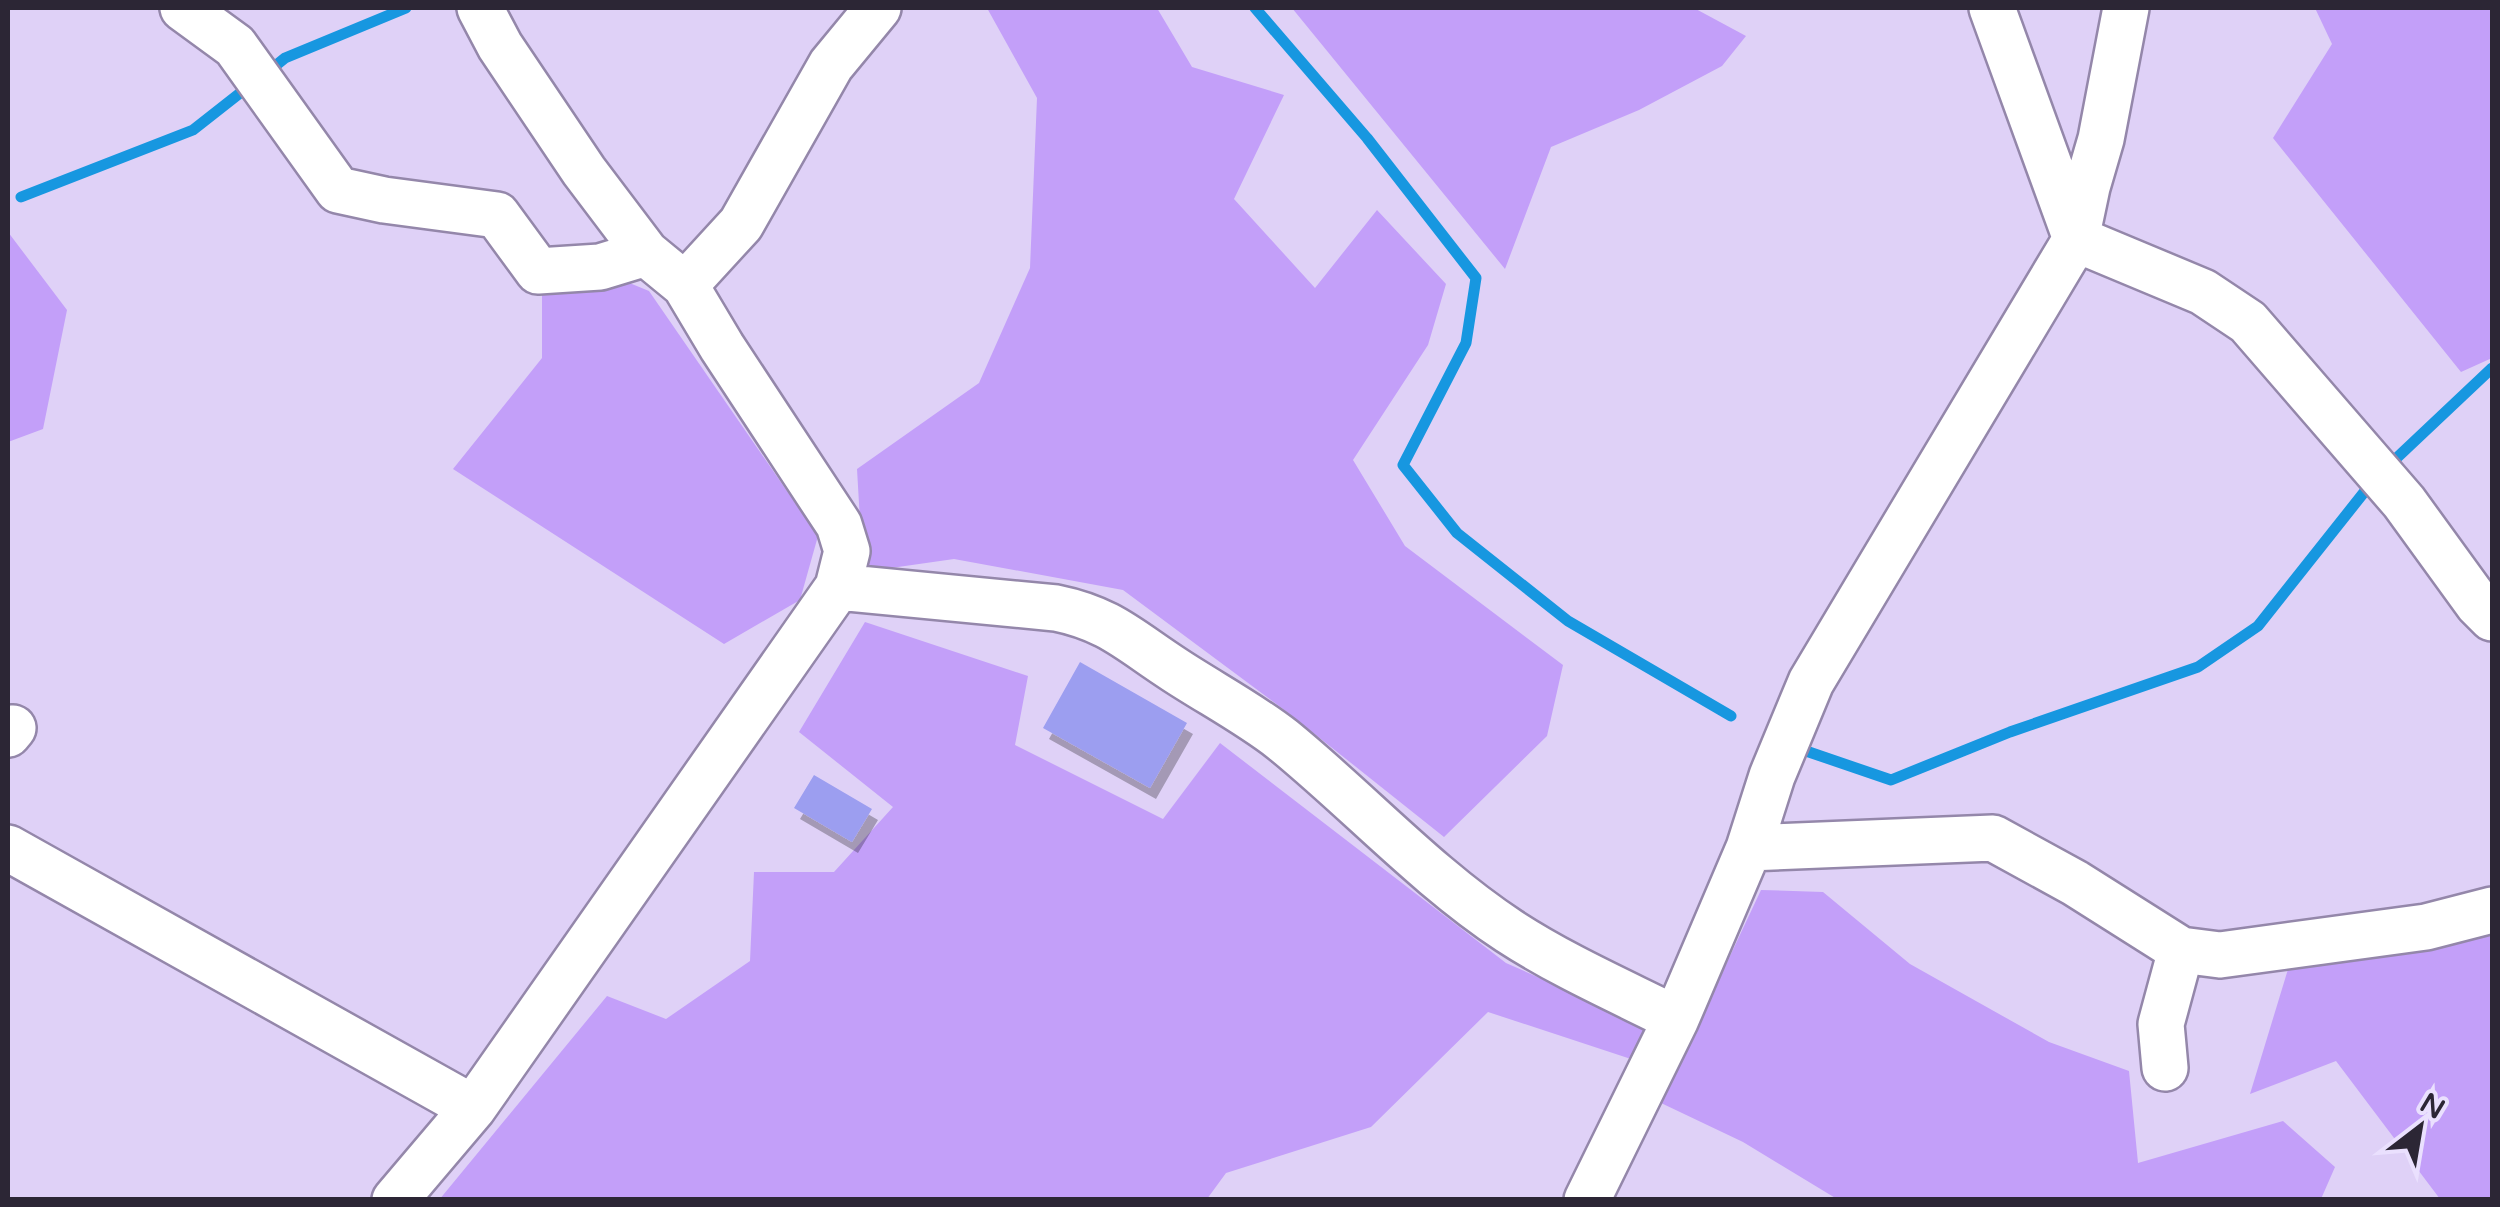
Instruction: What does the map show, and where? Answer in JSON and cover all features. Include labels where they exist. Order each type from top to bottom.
[{"type":"street","points":[[183,8],[234,46],[338,190],[384,200],[497,214],[538,271],[600,267],[646,253]]},
{"type":"street","points":[[685,285],[741,224],[831,65],[878,8]]},
{"type":"street","points":[[1992,8],[2076,240],[2204,292],[2248,322],[2404,502],[2492,618]]},
{"type":"street","points":[[1588,1200],[1676,1019],[1749,848],[1772,776],[1811,682],[2076,240],[2101,139],[2124,9]]},
{"type":"street","points":[[395,1200],[473,1108],[838,587],[847,551],[839,526],[685,285],[646,253],[584,171],[490,27]]},
{"type":"street","points":[[838,587],[1056,608],[1086,614],[1117,628],[1280,738],[1508,930],[1676,1019]]},
{"type":"street","points":[[1749,848],[1993,838],[2075,883],[2182,950],[2220,954],[2426,927],[2492,910]]},
{"type":"street","points":[[8,848],[473,1108]]},
{"type":"street","points":[[2165,1068],[2161,1024],[2182,950]]},
{"type":"shaded area","points":[[987,8],[1157,8],[1192,67],[1284,95],[1234,199],[1315,288],[1377,210],[1446,284],[1428,345],[1353,460],[1405,546],[1563,665],[1547,736],[1444,837],[1287,712],[1123,590],[954,559],[863,572],[857,469],[979,383],[1030,268],[1037,98]]},
{"type":"shaded area","points":[[1292,8],[1694,8],[1746,36],[1722,66],[1639,110],[1551,147],[1505,269]]},
{"type":"shaded area","points":[[2315,8],[2492,8],[2492,358],[2461,372],[2273,138],[2332,44]]},
{"type":"shaded area","points":[[8,232],[67,310],[43,429],[8,442]]},
{"type":"shaded area","points":[[610,275],[649,291],[818,536],[800,600],[724,644],[453,469],[542,358],[542,293]]},
{"type":"shaded area","points":[[865,622],[1028,676],[1015,745],[1163,819],[1220,743],[1506,963],[1655,1029],[1637,1061],[1488,1012],[1371,1127],[1226,1173],[1207,1199],[439,1200],[607,996],[666,1019],[750,961],[754,872],[834,872],[893,807],[799,732]]},
{"type":"shaded area","points":[[1761,890],[1823,892],[1910,964],[2049,1042],[2129,1071],[2138,1163],[2283,1121],[2335,1167],[2321,1199],[1837,1199],[1743,1142],[1661,1103]]},
{"type":"shaded area","points":[[2492,930],[2492,1199],[2440,1199],[2336,1061],[2250,1094],[2289,966]]},
{"type":"building","points":[[1080,662],[1187,723],[1150,788],[1043,728]]},
{"type":"building","points":[[814,775],[872,809],[852,842],[794,808]]},
{"type":"waterway","points":[[264,75],[285,58],[406,8]]},
{"type":"waterway","points":[[1255,8],[1367,138],[1476,278],[1466,343],[1403,465],[1457,533],[1568,621],[1731,716]]},
{"type":"waterway","points":[[21,197],[193,130],[249,86]]},
{"type":"waterway","points":[[2386,468],[2492,368]]},
{"type":"waterway","points":[[1806,751],[1891,780],[2010,732],[2198,667],[2258,626],[2373,481]]}]
